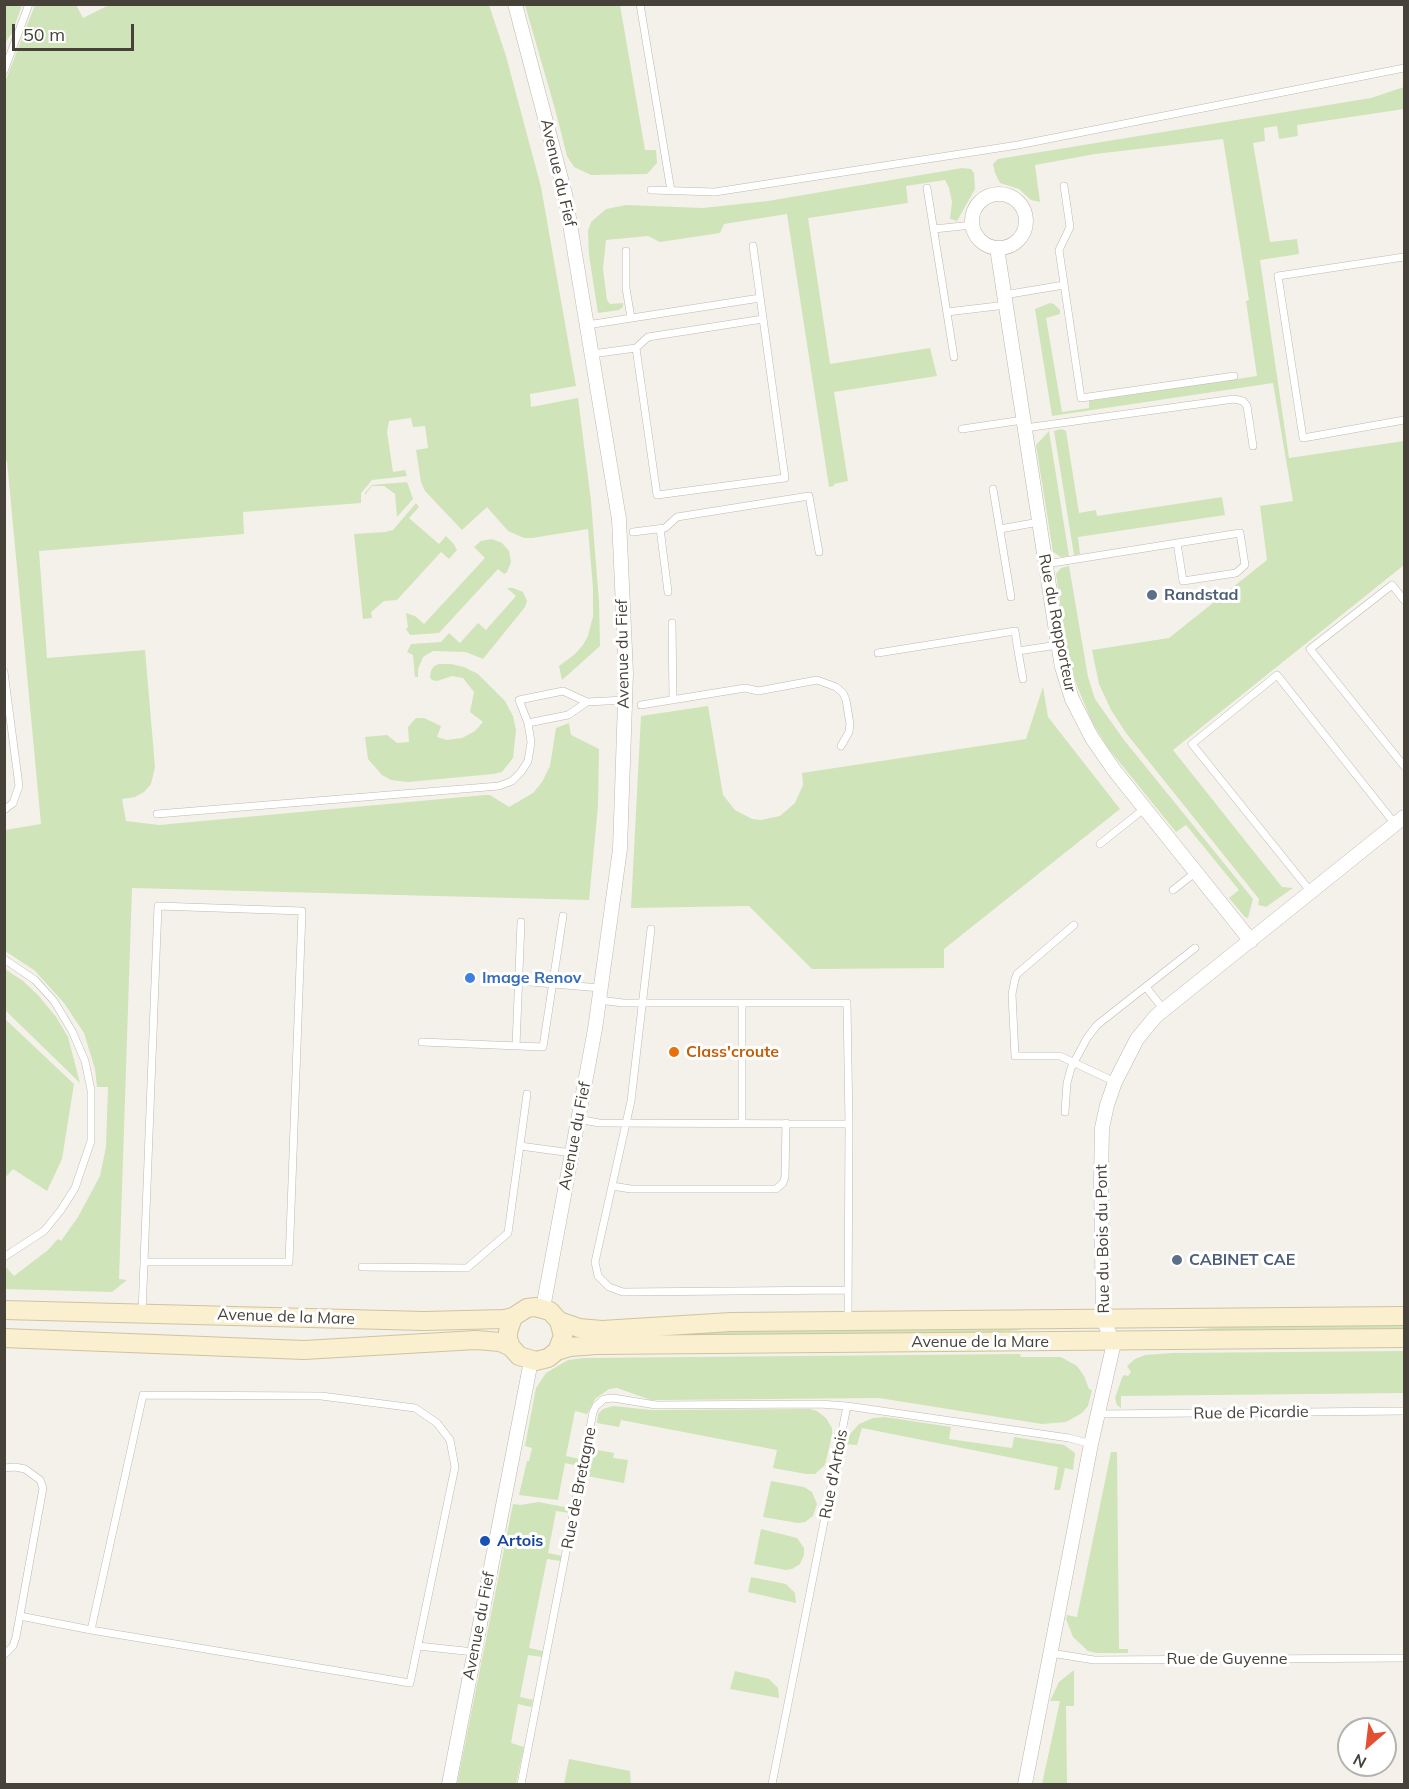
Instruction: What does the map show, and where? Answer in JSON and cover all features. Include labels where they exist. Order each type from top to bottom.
[{"type":"street","name":"Avenue du Fief","points":[[515,4],[565,194],[592,354],[619,519],[626,673],[620,849],[600,994],[543,1308]]},
{"type":"street","points":[[1005,195],[1019,204],[1024,211],[1025,220],[1021,236],[1009,246],[997,248],[984,244],[972,225],[975,208],[987,197],[1005,195]]},
{"type":"street","name":"Rue du Rapporteur","points":[[997,248],[1058,645],[1072,699],[1080,718],[1114,770],[1251,941]]},
{"type":"street","name":"Rue du Bois du Pont","points":[[1112,1340],[1102,1319],[1102,1128],[1115,1082],[1137,1039],[1164,1010],[1400,820]]},
{"type":"street","name":"Avenue de la Mare","points":[[4,1310],[424,1321],[513,1317],[527,1308],[543,1308],[555,1315],[559,1321],[579,1328],[602,1330],[731,1322],[1404,1316]]},
{"type":"street","points":[[513,1317],[508,1332],[511,1347],[519,1356],[531,1361]]},
{"type":"street","points":[[557,1351],[562,1336],[559,1321]]},
{"type":"street","name":"Avenue de la Mare","points":[[4,1338],[304,1350],[476,1340],[500,1342],[511,1347]]},
{"type":"street","name":"Avenue de la Mare","points":[[531,1361],[548,1358],[557,1351],[570,1347],[597,1345],[1404,1338]]},
{"type":"street","points":[[1024,1785],[1112,1340]]},
{"type":"street","name":"Avenue du Fief","points":[[449,1785],[531,1361]]},
{"type":"lane","points":[[4,71],[29,4]]},
{"type":"lane","points":[[640,4],[671,191]]},
{"type":"lane","points":[[651,190],[715,192],[1018,145],[1404,68]]},
{"type":"lane","points":[[1064,186],[1070,227],[1059,250],[1081,398],[1234,376]]},
{"type":"lane","points":[[927,188],[954,357]]},
{"type":"lane","points":[[934,229],[972,225]]},
{"type":"lane","points":[[636,348],[657,495],[785,478],[753,246]]},
{"type":"lane","points":[[626,251],[626,288],[631,318]]},
{"type":"lane","points":[[1404,257],[1278,276],[1302,438],[1404,420]]},
{"type":"lane","points":[[947,312],[1064,285]]},
{"type":"lane","points":[[587,325],[760,298]]},
{"type":"lane","points":[[592,354],[636,348],[648,337],[763,320]]},
{"type":"lane","points":[[962,429],[1024,424],[1234,399],[1243,401],[1247,406],[1253,446]]},
{"type":"lane","points":[[993,489],[1011,597]]},
{"type":"lane","points":[[633,532],[665,528],[677,517],[809,496],[819,552]]},
{"type":"lane","points":[[1000,530],[1039,522]]},
{"type":"lane","points":[[660,528],[668,592]]},
{"type":"lane","points":[[1046,564],[1177,543],[1240,533],[1245,566],[1236,573],[1184,581],[1177,543]]},
{"type":"lane","points":[[1404,600],[1392,585],[1310,650],[1404,766]]},
{"type":"lane","points":[[672,622],[673,700]]},
{"type":"lane","points":[[878,653],[1015,631],[1023,679]]},
{"type":"lane","points":[[1018,651],[1058,645]]},
{"type":"lane","points":[[4,672],[19,786],[13,803],[4,810]]},
{"type":"lane","points":[[1311,892],[1192,744],[1277,675],[1400,820]]},
{"type":"lane","points":[[641,705],[745,688],[759,691],[817,680],[828,682],[843,693],[846,700],[850,724],[849,732],[841,746]]},
{"type":"lane","points":[[158,814],[499,786],[512,781],[528,761],[531,742],[528,723],[519,700],[563,691],[587,702],[625,700]]},
{"type":"lane","points":[[528,723],[568,715],[587,702]]},
{"type":"lane","points":[[1100,844],[1145,808]]},
{"type":"lane","points":[[1173,890],[1196,872]]},
{"type":"lane","points":[[142,1313],[144,1262],[158,906],[302,910],[290,1262],[144,1262]]},
{"type":"lane","points":[[422,1042],[543,1047],[563,916]]},
{"type":"lane","points":[[516,1046],[521,922]]},
{"type":"lane","points":[[1074,925],[1017,974],[1012,994],[1015,1056],[1060,1056],[1115,1082]]},
{"type":"lane","points":[[651,929],[627,1123],[595,1262],[598,1276],[615,1291],[630,1293],[848,1290]]},
{"type":"lane","points":[[1065,1112],[1067,1083],[1074,1061],[1097,1025],[1195,948]]},
{"type":"lane","points":[[4,959],[35,980],[54,1001],[72,1030],[85,1061],[92,1090],[91,1141],[75,1188],[44,1231],[4,1257]]},
{"type":"lane","points":[[519,981],[553,984],[642,1003],[847,1003],[848,1321]]},
{"type":"lane","points":[[1146,987],[1164,1010]]},
{"type":"lane","points":[[742,1003],[742,1123]]},
{"type":"lane","points":[[362,1267],[467,1269],[508,1233],[527,1094]]},
{"type":"lane","points":[[578,1119],[598,1123],[849,1124]]},
{"type":"lane","points":[[612,1186],[631,1190],[776,1189],[783,1183],[785,1176],[786,1124]]},
{"type":"lane","points":[[520,1146],[572,1153]]},
{"type":"lane","points":[[20,1617],[91,1630],[410,1683],[455,1467],[450,1440],[437,1423],[415,1408],[321,1396],[143,1395],[91,1630]]},
{"type":"lane","name":"Rue de Bretagne","points":[[521,1785],[596,1406],[604,1399],[613,1398],[656,1405],[820,1404],[848,1406]]},
{"type":"lane","name":"Rue d'Artois","points":[[772,1785],[848,1406],[1069,1438],[1091,1444]]},
{"type":"lane","name":"Rue de Picardie","points":[[1098,1414],[1404,1411]]},
{"type":"lane","points":[[4,1468],[15,1467],[33,1474],[40,1480],[43,1488],[16,1637],[13,1646],[4,1655]]},
{"type":"lane","points":[[418,1646],[474,1652]]},
{"type":"lane","name":"Rue de Guyenne","points":[[1050,1653],[1094,1660],[1404,1658]]},
{"type":"green space","points":[[4,5],[22,5],[12,33],[5,43]]},
{"type":"green space","points":[[35,5],[76,5],[83,18],[109,5],[489,5],[506,56],[541,187],[576,386],[530,394],[531,407],[578,398],[591,501],[600,646],[562,680],[559,666],[583,645],[593,616],[588,529],[524,538],[508,531],[487,507],[462,530],[425,491],[421,482],[416,450],[428,448],[425,426],[413,427],[411,418],[389,421],[387,432],[393,472],[405,470],[407,476],[372,480],[361,493],[361,503],[243,512],[244,534],[39,551],[47,658],[145,650],[155,767],[151,784],[144,792],[135,797],[122,799],[126,821],[159,825],[485,795],[490,795],[509,807],[533,793],[542,782],[550,766],[556,728],[569,723],[571,735],[599,749],[598,806],[589,900],[132,888],[119,1279],[127,1280],[112,1292],[5,1289],[5,1266],[14,1276],[48,1250],[58,1239],[61,1241],[78,1217],[100,1176],[106,1147],[108,1087],[97,1087],[95,1069],[84,1033],[64,1003],[34,970],[5,951],[5,830],[41,824],[7,461],[5,461],[5,82]]},
{"type":"green space","points":[[525,5],[620,5],[645,150],[656,150],[657,163],[647,174],[591,175],[574,167],[567,156]]},
{"type":"green space","points":[[1404,87],[1404,109],[1297,125],[1298,136],[1279,139],[1277,126],[1264,128],[1265,141],[1253,143],[1270,242],[1297,239],[1299,254],[1260,260],[1289,458],[1404,441],[1404,565],[1173,750],[1282,887],[1293,888],[1266,907],[1258,905],[1259,899],[1126,733],[1111,710],[1099,684],[1092,650],[1169,638],[1267,560],[1260,506],[1293,501],[1273,383],[1052,416],[1035,309],[1050,303],[1060,310],[1060,314],[1046,318],[1062,412],[1089,408],[1089,401],[1257,376],[1246,301],[1249,300],[1223,139],[1095,154],[1035,165],[1040,202],[1031,200],[1019,189],[1000,183],[993,164],[998,159],[1371,98]]},
{"type":"green space","points":[[962,168],[971,169],[974,173],[975,189],[957,221],[950,219],[952,202],[945,180],[906,186],[908,203],[808,218],[830,364],[930,348],[937,376],[834,392],[848,481],[829,487],[787,214],[724,224],[720,233],[660,242],[648,236],[606,240],[603,269],[607,300],[610,304],[623,303],[623,307],[619,310],[598,313],[589,255],[588,231],[591,222],[606,209],[626,205],[703,208],[768,201]]},
{"type":"green space","points":[[1062,429],[1066,431],[1079,513],[1096,510],[1097,516],[1222,497],[1225,515],[1078,537],[1080,554],[1074,555],[1054,431]]},
{"type":"green space","points":[[1049,431],[1069,556],[1061,557],[1053,552],[1036,445]]},
{"type":"green space","points":[[407,482],[413,499],[397,517],[395,494],[384,486],[372,486],[365,495],[372,485]]},
{"type":"green space","points":[[416,503],[419,507],[409,518],[439,544],[446,536],[457,550],[449,559],[441,552],[397,600],[384,601],[371,612],[372,618],[363,619],[354,534],[393,530]]},
{"type":"green space","points":[[492,539],[502,543],[509,551],[511,562],[507,572],[504,574],[498,569],[439,633],[410,635],[406,629],[408,627],[406,613],[415,616],[424,624],[485,558],[474,547],[481,541]]},
{"type":"green space","points":[[1069,566],[1088,677],[1095,699],[1124,740],[1253,899],[1248,918],[1229,898],[1239,890],[1186,825],[1176,832],[1108,748],[1092,722],[1072,674],[1067,651],[1056,574],[1061,568]]},
{"type":"green space","points":[[507,588],[523,592],[527,601],[525,607],[483,659],[466,652],[433,651],[423,657],[418,669],[418,677],[415,677],[413,655],[407,652],[411,644],[441,642],[449,633],[460,643],[478,623],[486,630],[516,596]]},
{"type":"green space","points":[[439,664],[464,667],[478,674],[505,701],[513,716],[516,730],[513,758],[502,772],[493,774],[408,782],[391,780],[382,775],[368,759],[365,737],[387,735],[397,743],[409,742],[408,727],[416,718],[424,718],[441,726],[437,737],[447,740],[462,738],[475,731],[483,722],[470,712],[474,692],[463,678],[452,676],[437,681],[432,680],[431,671]]},
{"type":"green space","points":[[1043,687],[1048,717],[1120,809],[944,949],[944,968],[812,969],[749,906],[631,908],[641,716],[708,706],[723,795],[735,810],[752,819],[761,820],[780,816],[795,803],[803,785],[802,773],[1026,739]]},
{"type":"green space","points":[[5,969],[38,995],[56,1017],[68,1037],[80,1083],[5,1010]]},
{"type":"green space","points":[[4,1018],[74,1084],[62,1159],[47,1191],[13,1169],[5,1178]]},
{"type":"green space","points":[[1404,1322],[1404,1333],[1128,1332],[1192,1330],[1263,1323]]},
{"type":"green space","points":[[1020,1325],[1020,1330],[944,1337],[593,1340],[664,1331]]},
{"type":"green space","points":[[1404,1351],[1404,1393],[1121,1396],[1121,1408],[1117,1405],[1115,1398],[1122,1378],[1131,1372],[1127,1366],[1135,1359],[1145,1355]]},
{"type":"green space","points":[[1020,1354],[1021,1357],[1061,1357],[1077,1366],[1089,1389],[1092,1390],[1088,1406],[1082,1413],[1066,1422],[1042,1424],[879,1398],[651,1400],[617,1388],[609,1389],[595,1399],[587,1414],[575,1411],[566,1456],[580,1459],[579,1466],[565,1463],[558,1500],[519,1495],[532,1448],[525,1446],[536,1388],[546,1373],[568,1360]]},
{"type":"green space","points":[[613,1406],[651,1410],[810,1409],[826,1418],[832,1428],[832,1435],[825,1465],[815,1474],[806,1474],[773,1468],[777,1450],[621,1420],[619,1427],[597,1423],[598,1414],[603,1409]]},
{"type":"green space","points":[[885,1417],[951,1427],[949,1439],[1012,1448],[1014,1437],[1064,1445],[1075,1453],[1073,1470],[1065,1468],[1060,1490],[1054,1490],[1058,1467],[862,1428],[857,1445],[845,1444],[859,1424],[873,1418]]},
{"type":"green space","points":[[592,1449],[614,1453],[613,1458],[628,1460],[624,1483],[587,1476]]},
{"type":"green space","points":[[1111,1452],[1117,1452],[1119,1649],[1128,1649],[1128,1653],[1088,1651],[1073,1637],[1066,1619],[1067,1615],[1077,1617]]},
{"type":"green space","points":[[771,1481],[804,1487],[812,1492],[817,1504],[813,1516],[805,1522],[798,1523],[763,1517]]},
{"type":"green space","points":[[538,1502],[570,1508],[570,1513],[556,1511],[548,1553],[562,1556],[561,1561],[547,1559],[529,1648],[543,1651],[542,1657],[528,1655],[520,1697],[533,1700],[531,1707],[518,1704],[511,1743],[524,1747],[516,1784],[457,1784],[513,1504]]},
{"type":"green space","points":[[761,1529],[797,1538],[804,1548],[800,1564],[786,1570],[754,1564]]},
{"type":"green space","points":[[751,1577],[786,1584],[795,1593],[796,1603],[748,1592]]},
{"type":"green space","points":[[1074,1670],[1074,1706],[1066,1706],[1067,1784],[1042,1784],[1060,1701],[1050,1701],[1059,1682]]},
{"type":"green space","points":[[735,1671],[769,1679],[778,1688],[779,1698],[730,1689]]},
{"type":"green space","points":[[569,1759],[630,1771],[631,1784],[564,1784]]},
{"type":"place","name":"Randstad","points":[[1152,595]]},
{"type":"place","name":"Image Renov","points":[[470,978]]},
{"type":"place","name":"Class'croute","points":[[674,1052]]},
{"type":"place","name":"CABINET CAE","points":[[1177,1260]]},
{"type":"place","name":"Artois","points":[[485,1541]]}]
